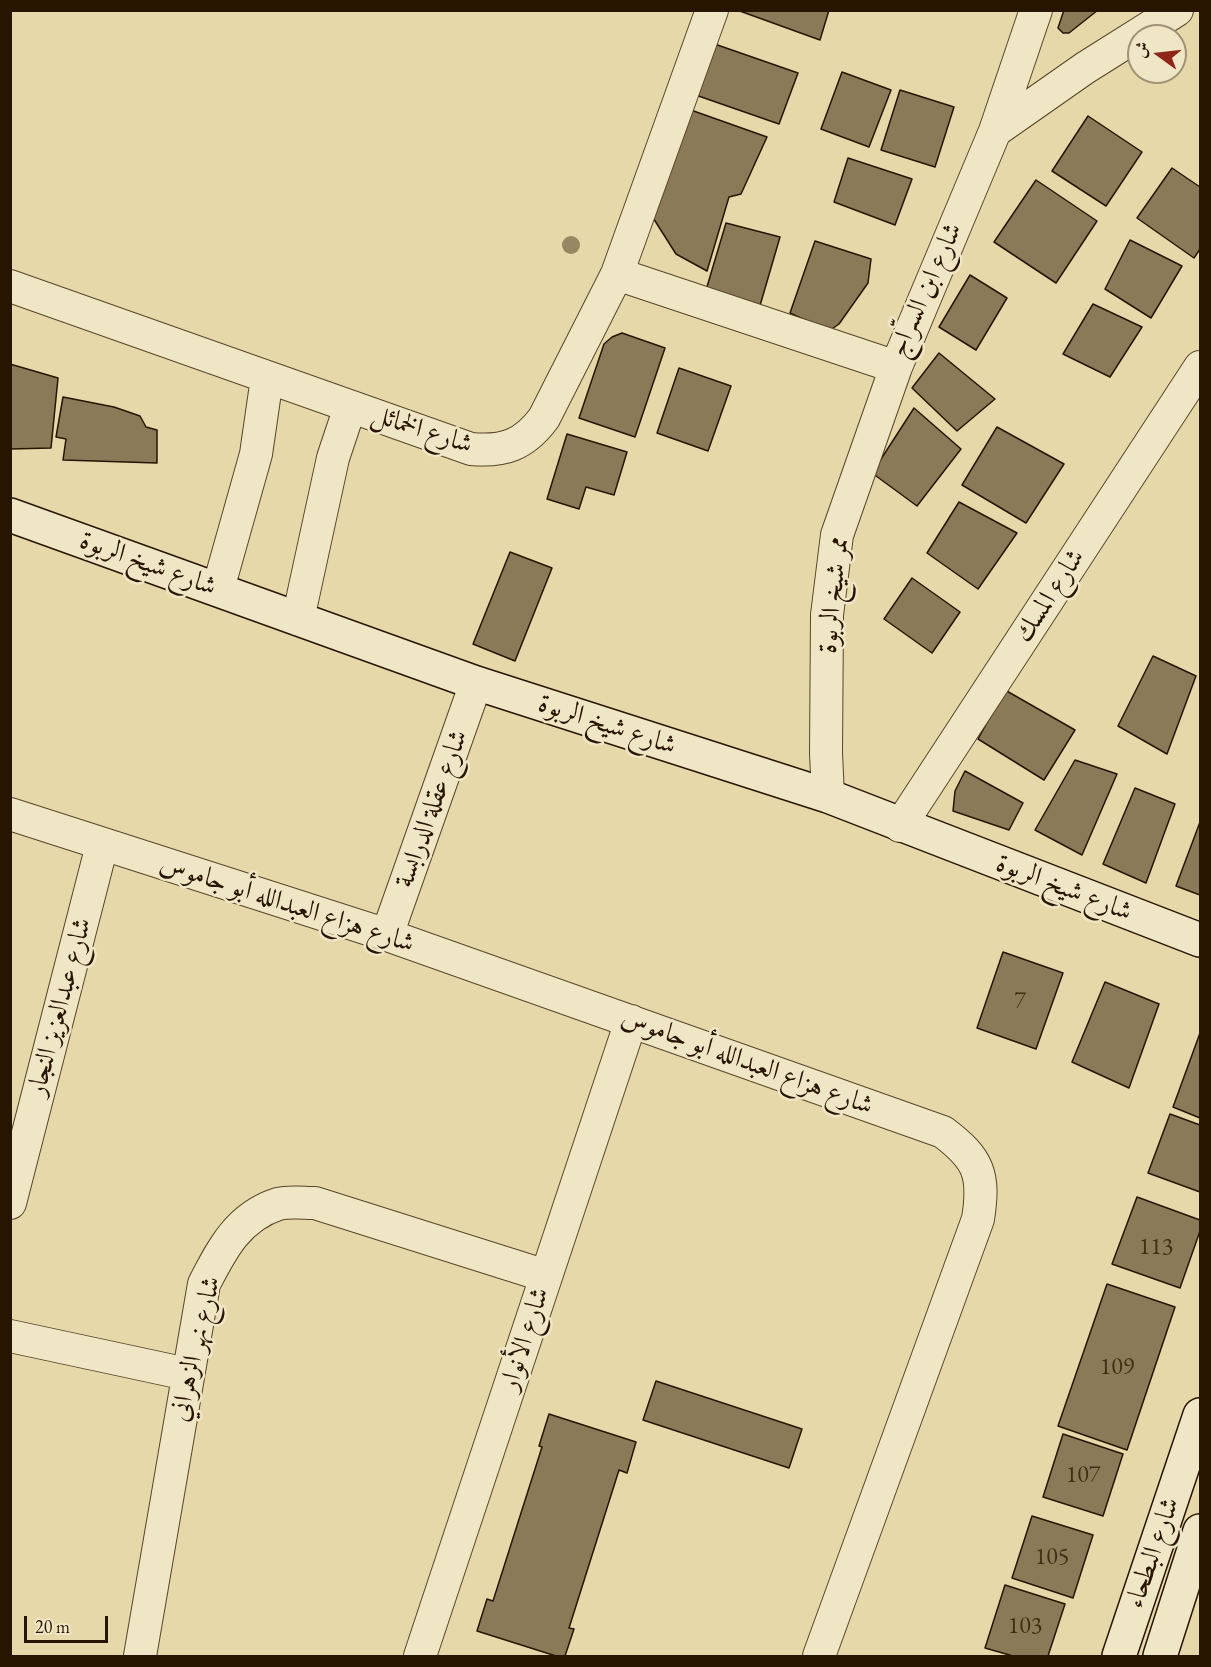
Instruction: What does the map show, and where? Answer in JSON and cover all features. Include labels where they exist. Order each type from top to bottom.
[{"type":"street","name":"شارع الخمائل","points":[[10,286],[471,449],[489,451],[510,448],[532,435],[544,418],[617,274],[712,10]]},
{"type":"street","name":"شارع ابن السرّاج","points":[[617,274],[896,367],[995,130],[1036,10]]},
{"type":"street","points":[[995,130],[1085,68],[1177,10]]},
{"type":"street","name":"ممر شيخ الربوة","points":[[828,796],[827,615],[837,535],[896,367]]},
{"type":"street","name":"شارع المسك","points":[[900,826],[1200,367]]},
{"type":"street","points":[[218,589],[256,454],[267,378]]},
{"type":"street","points":[[298,619],[333,458],[351,407]]},
{"type":"street","name":"شارع شيخ الربوة","points":[[10,515],[476,683],[828,796],[900,826],[1200,940]]},
{"type":"street","name":"شارع عقلة الدرابسة","points":[[387,934],[476,683]]},
{"type":"street","name":"شارع هزاع العبدالله أبو جاموس","points":[[10,814],[387,934],[943,1132],[965,1148],[977,1165],[982,1192],[978,1219],[819,1656]]},
{"type":"street","name":"شارع عبدالعزيز النجار","points":[[10,1203],[102,845]]},
{"type":"street","name":"شارع الأنوار","points":[[420,1656],[631,1021]]},
{"type":"street","name":"شارع نهر الزهراني","points":[[140,1656],[204,1284],[223,1248],[242,1222],[279,1203],[315,1203],[546,1276]]},
{"type":"street","points":[[10,1336],[187,1374]]},
{"type":"street","name":"شارع البطحاء","points":[[1119,1656],[1200,1415]]},
{"type":"street","name":"شارع البطحاء","points":[[1160,1656],[1200,1531]]},
{"type":"building","points":[[737,10],[829,10],[820,40]]},
{"type":"building","points":[[1064,10],[1098,10],[1069,33],[1063,33],[1058,28]]},
{"type":"building","points":[[706,41],[798,73],[779,124],[687,92]]},
{"type":"building","points":[[842,72],[891,90],[869,147],[821,129]]},
{"type":"building","points":[[900,90],[954,107],[935,167],[881,150]]},
{"type":"building","points":[[688,109],[767,137],[741,194],[729,197],[707,271],[676,254],[650,213]]},
{"type":"building","points":[[1088,116],[1142,152],[1106,206],[1052,171]]},
{"type":"building","points":[[848,158],[912,179],[895,225],[834,202]]},
{"type":"building","points":[[1172,168],[1200,187],[1200,249],[1194,258],[1137,218]]},
{"type":"building","points":[[1036,180],[1097,221],[1056,283],[994,242]]},
{"type":"building","points":[[726,223],[780,237],[759,309],[706,290]]},
{"type":"building","points":[[1130,240],[1182,266],[1151,318],[1105,289]]},
{"type":"building","points":[[815,241],[871,259],[868,283],[839,324],[829,331],[790,313]]},
{"type":"building","points":[[970,275],[1007,298],[976,350],[939,327]]},
{"type":"building","points":[[1093,304],[1142,327],[1110,377],[1063,354]]},
{"type":"building","points":[[622,333],[665,348],[635,437],[579,418],[604,344],[612,337]]},
{"type":"building","points":[[939,353],[995,399],[957,431],[912,388]]},
{"type":"building","points":[[10,364],[58,378],[51,448],[10,449]]},
{"type":"building","points":[[679,368],[731,386],[708,451],[657,433]]},
{"type":"building","points":[[63,397],[114,407],[140,416],[146,427],[157,430],[157,463],[63,460],[66,439],[56,437]]},
{"type":"building","points":[[914,408],[961,449],[917,506],[872,473]]},
{"type":"building","points":[[997,427],[1064,464],[1026,523],[962,485]]},
{"type":"building","points":[[567,434],[627,452],[614,495],[586,487],[579,509],[547,499]]},
{"type":"building","points":[[959,502],[1017,533],[978,589],[927,553]]},
{"type":"building","points":[[510,552],[552,568],[515,661],[473,644]]},
{"type":"building","points":[[912,578],[960,612],[932,653],[884,619]]},
{"type":"building","points":[[1153,656],[1196,676],[1167,754],[1118,726]]},
{"type":"building","points":[[1005,690],[1075,730],[1044,780],[978,739]]},
{"type":"building","points":[[1075,760],[1117,774],[1082,855],[1035,830]]},
{"type":"building","points":[[965,771],[1023,803],[1009,830],[953,811],[955,791]]},
{"type":"building","points":[[1135,788],[1175,804],[1146,883],[1103,864]]},
{"type":"building","points":[[1200,822],[1200,895],[1176,886]]},
{"type":"building","points":[[1003,952],[1063,973],[1036,1049],[977,1028]]},
{"type":"building","points":[[1105,982],[1159,1004],[1129,1088],[1072,1062]]},
{"type":"building","points":[[1200,1033],[1200,1118],[1173,1107]]},
{"type":"building","points":[[1170,1114],[1200,1125],[1200,1192],[1148,1173]]},
{"type":"building","points":[[1137,1197],[1200,1220],[1200,1231],[1180,1288],[1112,1264]]},
{"type":"building","points":[[1107,1284],[1175,1307],[1127,1450],[1058,1426]]},
{"type":"building","points":[[656,1381],[802,1429],[789,1468],[643,1420]]},
{"type":"building","points":[[549,1414],[636,1442],[627,1473],[619,1470],[569,1628],[574,1629],[565,1656],[556,1656],[477,1631],[487,1599],[493,1601],[542,1447],[539,1446]]},
{"type":"building","points":[[1063,1434],[1123,1454],[1103,1516],[1043,1497]]},
{"type":"building","points":[[1032,1516],[1093,1535],[1073,1598],[1012,1578]]},
{"type":"building","points":[[1005,1585],[1065,1604],[1048,1656],[1013,1656],[985,1648]]}]
